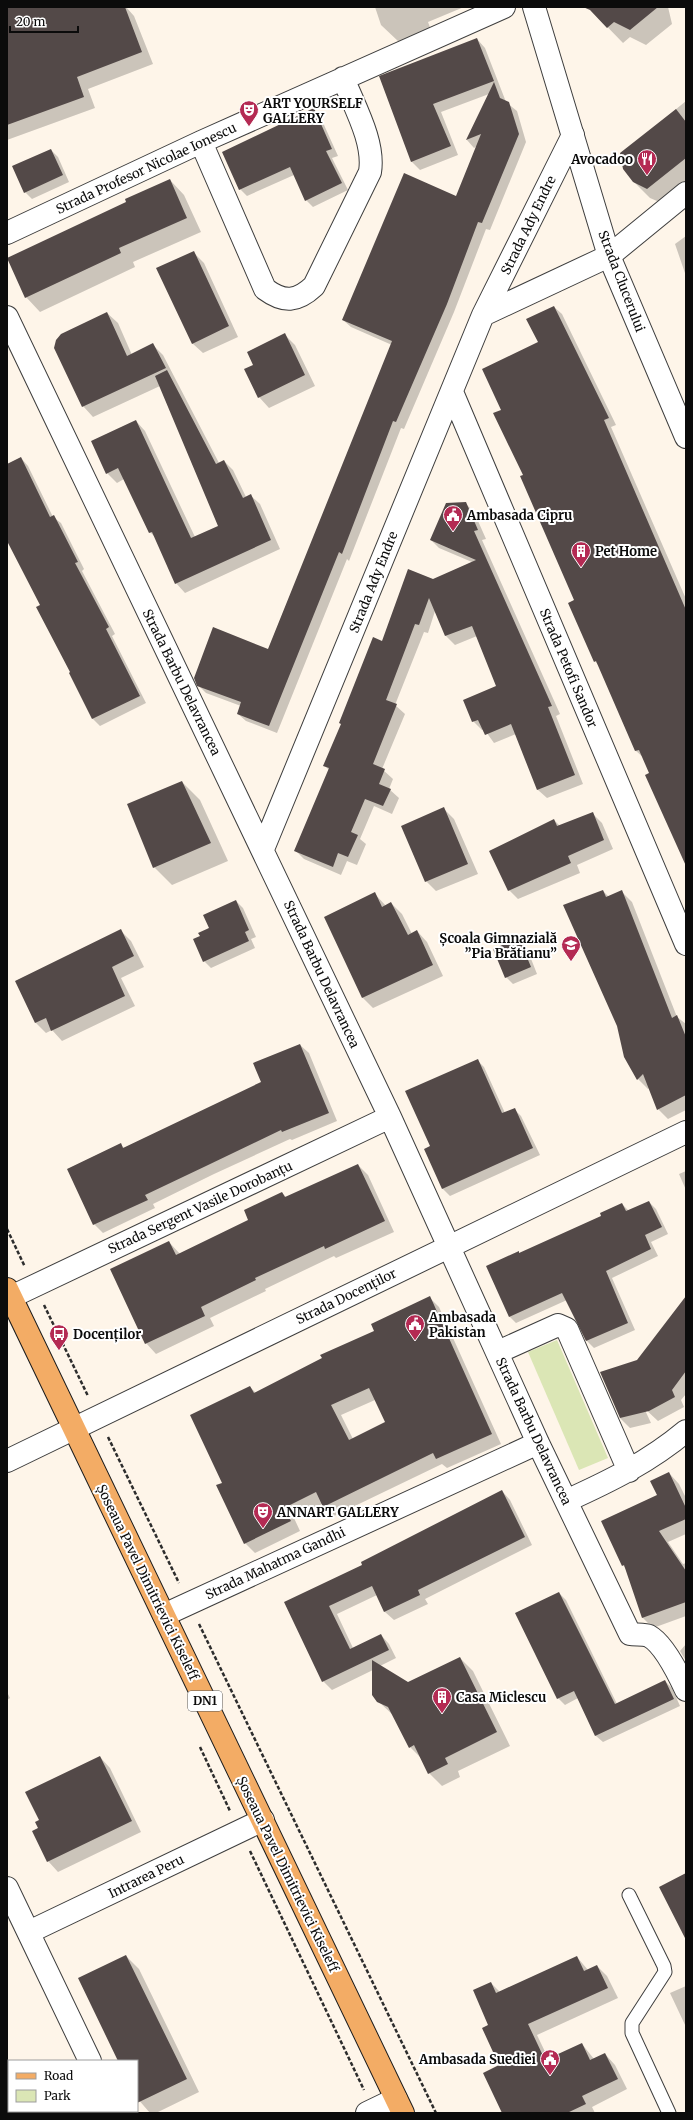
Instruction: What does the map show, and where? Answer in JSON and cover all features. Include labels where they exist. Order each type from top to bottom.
[{"type":"main road","name":"Șoseaua Pavel Dimitrievici Kiseleff","points":[[9,1293],[400,2106]]},
{"type":"street","name":"Strada Profesor Nicolae Ionescu","points":[[7,233],[201,142],[504,7]]},
{"type":"street","name":"Strada Clucerului","points":[[534,7],[609,256],[686,437]]},
{"type":"street","points":[[201,142],[265,289],[277,298],[289,300],[304,296],[314,286],[370,172],[372,159],[369,145],[343,78]]},
{"type":"street","name":"Strada Ady Endre","points":[[263,849],[484,315],[573,135]]},
{"type":"street","points":[[484,315],[609,256],[686,192]]},
{"type":"street","name":"Strada Barbu Delavrancea","points":[[7,317],[390,1117],[538,1443],[630,1634],[648,1636],[660,1647],[673,1664],[686,1690]]},
{"type":"street","name":"Strada Petofi Sandor","points":[[452,392],[686,944]]},
{"type":"street","name":"Strada Sergent Vasile Dorobanțu","points":[[9,1293],[35,1286],[390,1117]]},
{"type":"street","name":"Strada Docenților","points":[[7,1460],[686,1132]]},
{"type":"street","points":[[498,1352],[558,1325],[567,1328],[629,1471]]},
{"type":"street","points":[[566,1501],[629,1471],[662,1451],[686,1431]]},
{"type":"street","name":"Strada Mahatma Gandhi","points":[[164,1614],[538,1443]]},
{"type":"street","name":"Intrarea Peru","points":[[28,1932],[263,1820]]},
{"type":"street","points":[[7,1888],[90,2060]]},
{"type":"street","points":[[368,2113],[400,2106]]},
{"type":"lane","points":[[629,1895],[664,1966],[665,1972],[632,2023],[632,2033],[669,2113]]},
{"type":"path","points":[[7,1228],[436,2113]]},
{"type":"green space","points":[[557,1340],[608,1458],[579,1470],[528,1352]]},
{"type":"building","points":[[7,7],[125,7],[142,52],[77,77],[84,97],[7,125]]},
{"type":"building","points":[[583,7],[658,7],[630,30],[614,22],[607,28],[590,10]]},
{"type":"building","points":[[477,38],[494,81],[433,104],[451,146],[411,162],[379,76]]},
{"type":"building","points":[[494,82],[500,98],[509,102],[519,134],[482,223],[478,222],[447,304],[396,422],[393,421],[342,554],[339,552],[269,726],[237,714],[241,702],[197,686],[194,678],[213,627],[268,649],[392,341],[342,320],[404,173],[456,196],[481,134],[466,140]]},
{"type":"building","points":[[314,108],[332,149],[326,151],[342,183],[305,201],[290,167],[239,190],[222,152]]},
{"type":"building","points":[[676,109],[686,122],[686,158],[647,189],[633,182],[623,169],[620,153]]},
{"type":"building","points":[[51,149],[63,175],[24,193],[12,166]]},
{"type":"building","points":[[170,179],[187,218],[119,248],[121,253],[25,298],[7,258],[126,202],[125,199]]},
{"type":"building","points":[[194,251],[229,326],[192,344],[156,268]]},
{"type":"building","points":[[554,306],[609,418],[604,420],[686,610],[686,866],[645,775],[649,773],[639,750],[635,751],[596,661],[594,662],[568,603],[574,600],[520,476],[523,475],[493,413],[501,410],[482,369],[538,342],[526,319]]},
{"type":"building","points":[[107,312],[127,356],[153,343],[166,368],[82,407],[54,348],[56,340],[61,334]]},
{"type":"building","points":[[285,333],[305,375],[258,398],[244,369],[253,365],[247,352]]},
{"type":"building","points":[[167,370],[216,464],[224,460],[243,498],[251,494],[271,540],[175,584],[152,532],[149,533],[118,468],[106,474],[91,441],[136,420],[191,538],[218,526],[155,376]]},
{"type":"building","points":[[21,457],[50,517],[54,515],[78,562],[75,563],[109,627],[106,629],[140,696],[92,719],[69,673],[70,672],[36,607],[40,605],[7,541],[7,464]]},
{"type":"building","points":[[466,502],[478,530],[474,531],[552,706],[548,707],[575,775],[537,790],[511,724],[485,735],[478,720],[472,722],[463,700],[496,686],[472,626],[445,636],[429,598],[419,625],[415,624],[386,700],[397,704],[373,764],[385,769],[379,784],[391,789],[383,806],[365,799],[351,832],[358,835],[348,857],[338,853],[333,867],[294,851],[329,768],[323,766],[341,724],[339,723],[373,637],[382,641],[408,569],[433,579],[476,560],[430,540],[446,503]]},
{"type":"building","points":[[182,781],[211,843],[153,868],[127,804]]},
{"type":"building","points":[[444,807],[468,864],[425,882],[401,826]]},
{"type":"building","points":[[593,812],[604,840],[568,856],[571,863],[508,891],[489,851],[554,819],[557,826]]},
{"type":"building","points":[[603,890],[606,897],[622,890],[672,1018],[677,1015],[686,1037],[686,1095],[657,1110],[643,1074],[637,1080],[624,1057],[617,1026],[563,905]]},
{"type":"building","points":[[375,892],[382,907],[391,902],[408,935],[417,930],[433,965],[362,998],[324,917]]},
{"type":"building","points":[[236,900],[249,930],[245,932],[249,941],[203,962],[193,939],[200,936],[198,933],[209,928],[203,915]]},
{"type":"building","points":[[121,929],[134,956],[112,967],[125,996],[51,1031],[46,1018],[35,1023],[15,981]]},
{"type":"building","points":[[519,938],[531,967],[505,978],[493,949]]},
{"type":"building","points":[[300,1044],[329,1113],[282,1132],[281,1130],[145,1195],[148,1200],[93,1225],[67,1169],[121,1143],[123,1148],[261,1082],[253,1063]]},
{"type":"building","points":[[478,1059],[502,1113],[515,1108],[533,1148],[442,1189],[424,1149],[430,1146],[405,1091]]},
{"type":"building","points":[[358,1164],[385,1221],[325,1249],[324,1246],[255,1278],[256,1280],[201,1307],[205,1316],[145,1344],[110,1269],[169,1241],[176,1255],[248,1220],[244,1210],[282,1192],[285,1197]]},
{"type":"building","points":[[649,1201],[662,1227],[645,1235],[651,1249],[606,1271],[628,1323],[586,1341],[562,1293],[509,1317],[486,1266],[519,1251],[519,1253],[601,1216],[600,1213],[622,1203],[626,1211]]},
{"type":"building","points":[[430,1296],[492,1434],[436,1459],[433,1453],[323,1507],[316,1492],[284,1508],[291,1521],[244,1544],[216,1485],[222,1483],[190,1415],[250,1386],[254,1393],[322,1358],[320,1355],[374,1331],[371,1324]],"holes":[[[369,1388],[385,1422],[349,1440],[331,1405]]]},
{"type":"building","points":[[686,1296],[686,1371],[672,1390],[675,1397],[649,1411],[620,1418],[600,1372],[637,1360]]},
{"type":"building","points":[[669,1472],[686,1508],[686,1519],[659,1531],[686,1571],[686,1602],[642,1618],[624,1565],[622,1566],[601,1521],[657,1495],[650,1481]]},
{"type":"building","points":[[502,1490],[525,1537],[418,1590],[420,1595],[384,1612],[372,1586],[329,1606],[350,1649],[381,1634],[389,1650],[322,1682],[284,1602],[362,1565],[361,1562]]},
{"type":"building","points":[[559,1592],[615,1704],[665,1680],[674,1699],[595,1736],[574,1691],[557,1699],[515,1613]]},
{"type":"building","name":"Casa Miclescu","points":[[460,1657],[497,1732],[445,1758],[448,1764],[428,1774],[414,1745],[409,1748],[388,1707],[377,1702],[372,1695],[372,1660],[408,1682]]},
{"type":"building","points":[[100,1756],[132,1821],[47,1862],[32,1831],[38,1828],[35,1822],[39,1820],[25,1792]]},
{"type":"building","points":[[686,1873],[686,1940],[659,1887]]},
{"type":"building","points":[[126,1955],[187,2079],[138,2103],[138,2060],[118,2060],[78,1978]]},
{"type":"building","points":[[577,1956],[584,1971],[597,1965],[608,1988],[528,2024],[545,2060],[582,2043],[590,2060],[605,2053],[618,2079],[582,2096],[586,2104],[567,2113],[502,2113],[483,2073],[499,2065],[482,2028],[488,2025],[473,1990],[491,1982],[496,1993]]},
{"type":"place","name":"ART YOURSELF GALLERY","points":[[249,127]]},
{"type":"place","name":"Avocadoo","points":[[647,176]]},
{"type":"place","name":"Ambasada Cipru","points":[[453,532]]},
{"type":"place","name":"Pet Home","points":[[581,568]]},
{"type":"place","name":"Școala Gimnazială ”Pia Brătianu”","points":[[571,962]]},
{"type":"place","name":"Ambasada Pakistan","points":[[415,1341]]},
{"type":"place","name":"Docenților","points":[[59,1351]]},
{"type":"place","name":"ANNART GALLERY","points":[[263,1529]]},
{"type":"place","name":"Casa Miclescu","points":[[442,1714]]},
{"type":"place","name":"Ambasada Suediei","points":[[550,2076]]}]
